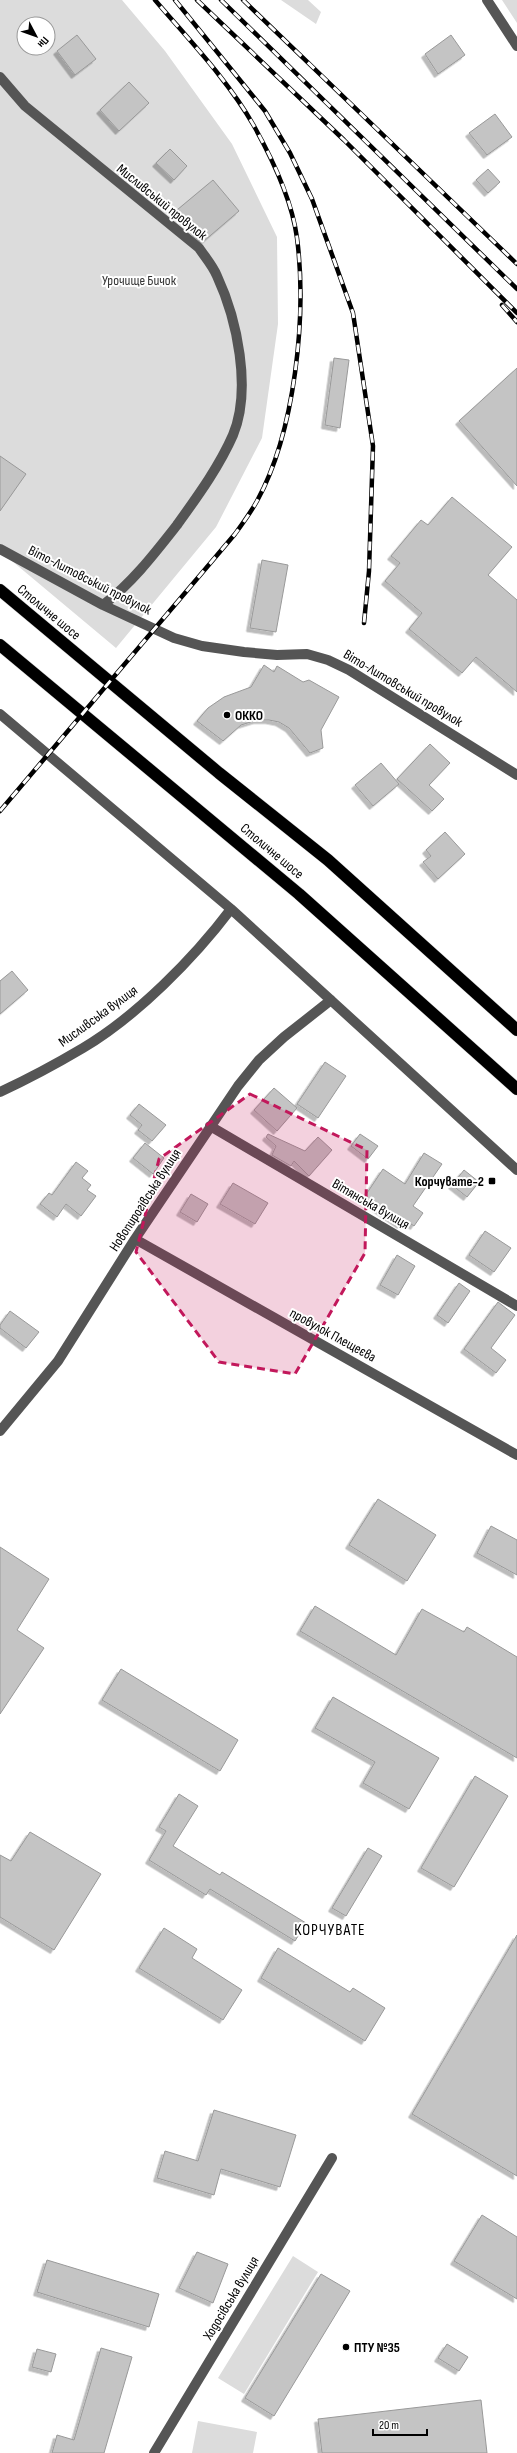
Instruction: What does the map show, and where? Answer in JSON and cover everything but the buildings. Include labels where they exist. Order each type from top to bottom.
[{"type":"highway","name":"Столичне шосе","points":[[0,590],[219,773],[328,860],[517,1030]]},
{"type":"highway","name":"Столичне шосе","points":[[0,645],[299,894],[517,1089]]},
{"type":"street","points":[[487,0],[517,46]]},
{"type":"street","name":"Мисливський провулок","points":[[0,77],[25,106],[199,248],[217,275],[234,326],[241,361],[240,401],[233,434],[212,473],[187,511],[149,561],[103,605]]},
{"type":"street","name":"Віто-Литовський провулок","points":[[0,549],[103,605],[174,638],[202,646],[277,655],[307,654],[328,660],[349,670],[517,775]]},
{"type":"street","points":[[0,715],[231,909],[517,1170]]},
{"type":"street","name":"Мисливська вулиця","points":[[0,1092],[84,1048],[143,1004],[183,964],[231,909]]},
{"type":"street","name":"Новопирогівська вулиця","points":[[0,1431],[58,1361],[135,1239],[238,1086],[259,1060],[284,1037],[331,1000]]},
{"type":"street","name":"Вітянська вулиця","points":[[210,1126],[517,1306]]},
{"type":"street","name":"провулок Плещеєва","points":[[135,1239],[517,1455]]},
{"type":"street","name":"Ходосівська вулиця","points":[[154,2453],[332,2158]]},
{"type":"highlighted area","points":[[250,1094],[367,1150],[365,1253],[295,1374],[219,1362],[136,1252],[159,1159]]},
{"type":"green space","name":"Урочище Бичок","points":[[0,0],[122,0],[165,51],[232,144],[277,237],[278,324],[262,438],[216,527],[116,648],[0,551]]},
{"type":"green space","points":[[281,0],[308,0],[321,12],[316,24]]},
{"type":"green space","points":[[502,0],[517,0],[517,23]]},
{"type":"green space","points":[[293,2256],[318,2272],[244,2394],[218,2378]]},
{"type":"green space","points":[[198,2421],[257,2432],[253,2453],[192,2453]]},
{"type":"railway","points":[[0,811],[241,526],[257,501],[270,473],[281,442],[289,408],[299,337],[300,302],[300,269],[297,238],[291,209],[281,180],[268,152],[244,109],[208,61],[155,0]]},
{"type":"railway","points":[[175,0],[265,111],[290,153],[312,199],[353,313],[373,446],[369,571],[364,623]]},
{"type":"railway","points":[[197,0],[344,140],[517,313]]},
{"type":"railway","points":[[221,0],[517,289]]},
{"type":"railway","points":[[243,0],[517,264]]},
{"type":"railway","points":[[502,305],[517,322]]},
{"type":"place","name":"ОККО","points":[[227,715]]},
{"type":"place","name":"Корчувате-2","points":[[492,1181]]},
{"type":"place","name":"ПТУ №35","points":[[346,2347]]},
{"type":"district","name":"КОРЧУВАТЕ","points":[[330,1930]]}]
